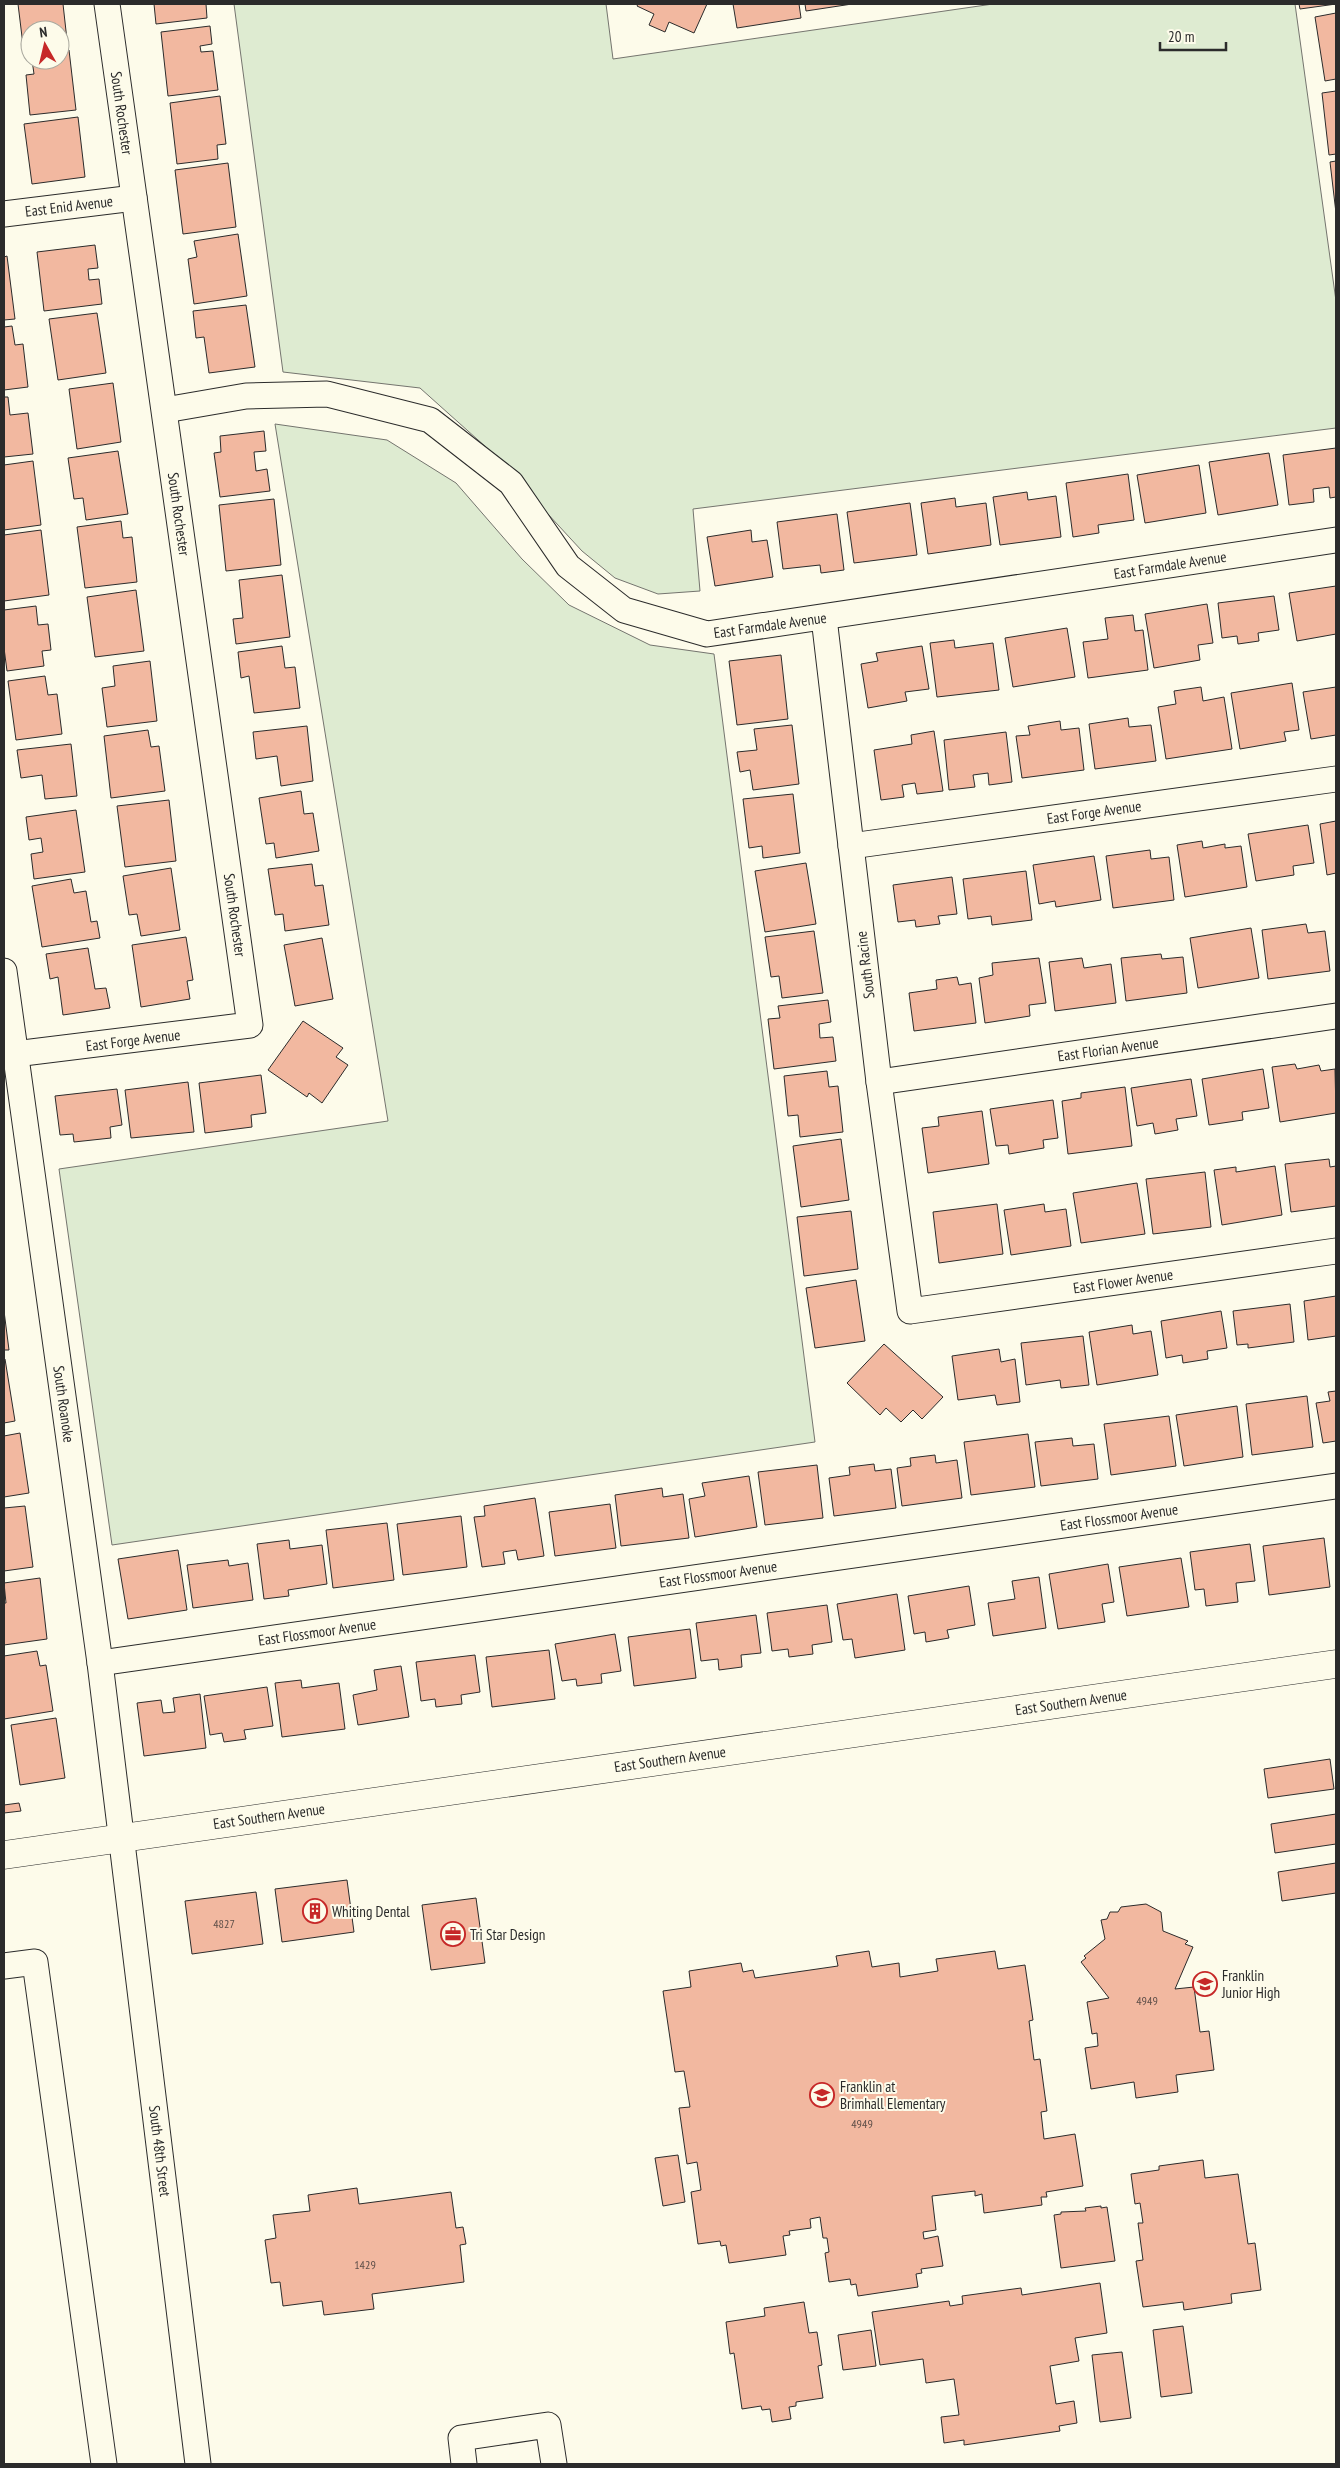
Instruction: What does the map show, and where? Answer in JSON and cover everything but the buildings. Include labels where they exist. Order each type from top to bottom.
[{"type":"main road","name":"East Southern Avenue","points":[[4,1855],[1336,1664]]},
{"type":"street","name":"South Rochester","points":[[107,4],[250,1025]]},
{"type":"street","name":"East Enid Avenue","points":[[4,214],[134,198]]},
{"type":"street","name":"East Farmdale Avenue","points":[[165,410],[246,396],[327,394],[430,420],[511,483],[568,566],[624,610],[707,634],[1336,540]]},
{"type":"street","name":"South Racine","points":[[824,618],[879,1082],[910,1311]]},
{"type":"street","name":"East Forge Avenue","points":[[851,846],[1336,779]]},
{"type":"street","name":"South Roanoke","points":[[4,971],[100,1663],[122,1837]]},
{"type":"street","name":"East Florian Avenue","points":[[879,1082],[1336,1016]]},
{"type":"street","name":"East Forge Avenue","points":[[15,1054],[250,1025]]},
{"type":"street","name":"East Flower Avenue","points":[[910,1311],[1336,1251]]},
{"type":"street","name":"East Flossmoor Avenue","points":[[100,1663],[1336,1486]]},
{"type":"street","name":"South 48th Street","points":[[122,1837],[198,2464]]},
{"type":"street","points":[[4,1966],[35,1962],[104,2464]]},
{"type":"street","points":[[464,2464],[460,2438],[548,2425],[554,2464]]},
{"type":"green space","points":[[234,4],[606,4],[613,59],[993,4],[1295,4],[1336,301],[1336,428],[693,509],[700,591],[658,594],[615,578],[582,551],[487,448],[420,388],[283,372]]},
{"type":"green space","points":[[275,424],[387,440],[456,483],[522,559],[569,605],[650,645],[714,654],[815,1442],[112,1545],[59,1169],[388,1121]]},
{"type":"place","name":"Whiting Dental","points":[[315,1911]]},
{"type":"place","name":"Tri Star Design","points":[[453,1934]]},
{"type":"place","name":"Franklin Junior High","points":[[1205,1984]]},
{"type":"place","name":"Franklin at Brimhall Elementary","points":[[822,2095]]}]
